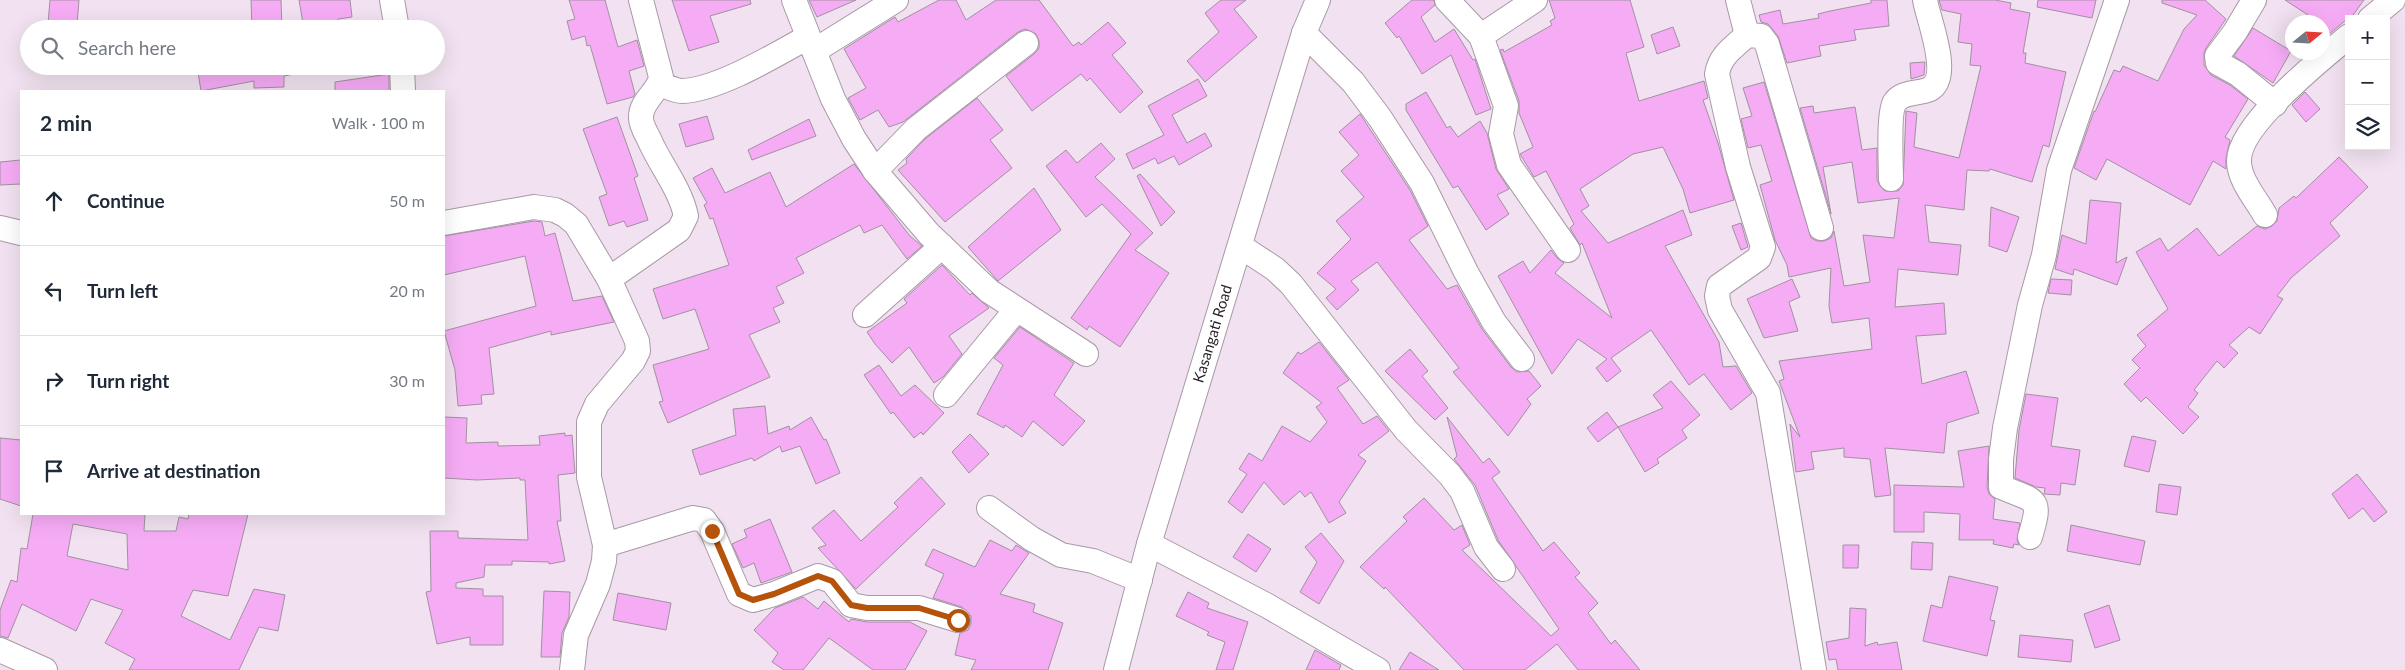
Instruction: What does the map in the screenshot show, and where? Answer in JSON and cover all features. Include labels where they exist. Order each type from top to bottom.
[{"type":"street","points":[[392,0],[395,20]]},
{"type":"street","points":[[609,279],[679,230],[686,216],[684,205],[656,157],[641,117],[644,104],[660,84],[660,69],[641,0]]},
{"type":"street","points":[[794,0],[837,107],[854,139],[875,171],[942,246],[988,290],[1086,354]]},
{"type":"street","points":[[660,84],[681,91],[709,84],[811,44],[896,0]]},
{"type":"street","name":"Kasangati Road","points":[[1116,670],[1149,544],[1304,32],[1318,0]]},
{"type":"street","points":[[1447,0],[1481,36],[1506,106],[1501,134],[1509,165],[1568,250]]},
{"type":"street","points":[[1481,36],[1535,0]]},
{"type":"street","points":[[1738,0],[1747,34]]},
{"type":"street","points":[[1891,179],[1891,124],[1894,104],[1898,98],[1930,88],[1938,81],[1938,50],[1925,0]]},
{"type":"street","points":[[2030,537],[2038,511],[2035,504],[2029,498],[2001,487],[2001,459],[2005,428],[2030,305],[2044,255],[2059,170],[2117,0]]},
{"type":"street","points":[[2254,0],[2235,32],[2217,56],[2218,63],[2238,74],[2275,104]]},
{"type":"street","points":[[2375,15],[2393,0]]},
{"type":"street","points":[[1304,32],[1353,82],[1380,118],[1422,183],[1466,272],[1494,322],[1522,359]]},
{"type":"street","points":[[1747,34],[1761,36],[1767,44],[1821,228]]},
{"type":"street","points":[[1747,34],[1724,56],[1719,63],[1717,74],[1738,167],[1763,247],[1759,258],[1719,286],[1717,296],[1720,310],[1768,393],[1814,670]]},
{"type":"street","points":[[2265,215],[2242,176],[2239,159],[2256,122],[2322,58],[2345,39]]},
{"type":"street","points":[[875,171],[916,129],[1026,43]]},
{"type":"street","points":[[402,75],[403,90]]},
{"type":"street","points":[[445,223],[534,207],[555,210],[565,214],[576,224],[609,279],[637,340],[638,351],[633,361],[597,404],[589,422],[589,477],[605,545],[604,561],[598,584],[576,635],[572,670]]},
{"type":"street","points":[[0,228],[20,233]]},
{"type":"street","points":[[865,315],[942,246]]},
{"type":"street","points":[[1240,246],[1275,269],[1290,284],[1406,430],[1450,475],[1462,491],[1486,547],[1503,568]]},
{"type":"street","points":[[946,395],[1016,310]]},
{"type":"street","points":[[989,508],[1032,539],[1061,555],[1093,561],[1140,580]]},
{"type":"street","points":[[605,545],[693,518],[704,520],[712,531],[739,594],[753,600],[774,594],[818,576],[832,581],[851,605],[867,608],[919,608],[958,620]]},
{"type":"street","points":[[1149,544],[1266,605],[1378,670]]},
{"type":"street","points":[[0,650],[45,670]]},
{"type":"building","points":[[50,0],[79,0],[77,20],[48,20]]},
{"type":"building","points":[[251,0],[281,0],[282,20],[252,20]]},
{"type":"building","points":[[299,0],[350,0],[352,17],[338,20],[302,20]]},
{"type":"building","points":[[569,0],[605,0],[618,47],[637,40],[644,66],[629,71],[635,94],[633,97],[607,104],[590,45],[587,46],[585,36],[572,40],[567,21],[575,19]]},
{"type":"building","points":[[672,0],[750,0],[751,4],[710,16],[719,42],[689,51]]},
{"type":"building","points":[[809,0],[856,0],[817,17]]},
{"type":"building","points":[[939,0],[956,0],[966,20],[996,0],[1039,0],[1073,46],[1079,42],[1081,45],[1108,22],[1126,43],[1112,55],[1143,92],[1120,113],[1090,78],[1087,81],[1081,74],[1032,111],[1006,76],[1039,48],[1036,34],[1025,29],[1018,32],[903,122],[889,127],[878,110],[860,120],[848,98],[866,88],[844,49],[895,17],[898,22]]},
{"type":"building","points":[[1221,0],[1246,0],[1234,9],[1257,37],[1205,82],[1187,61],[1219,32],[1205,13]]},
{"type":"building","points":[[1412,0],[1434,0],[1435,5],[1421,17],[1435,42],[1454,29],[1473,60],[1475,59],[1491,109],[1476,115],[1451,55],[1422,74],[1399,36],[1397,38],[1385,23]]},
{"type":"building","points":[[1549,0],[1630,0],[1644,47],[1626,53],[1639,101],[1704,81],[1708,98],[1703,100],[1718,143],[1734,200],[1690,213],[1683,189],[1663,147],[1633,154],[1580,189],[1589,206],[1581,211],[1608,243],[1683,210],[1692,235],[1665,246],[1719,342],[1723,367],[1736,366],[1752,393],[1731,410],[1704,374],[1689,385],[1651,330],[1611,358],[1621,371],[1607,382],[1596,368],[1607,359],[1578,339],[1552,374],[1498,276],[1523,261],[1530,273],[1551,250],[1564,263],[1555,273],[1612,318],[1582,243],[1580,245],[1570,228],[1574,224],[1546,171],[1534,177],[1520,154],[1533,147],[1519,113],[1519,101],[1500,50],[1503,49],[1504,52],[1552,25],[1550,21],[1555,18]]},
{"type":"building","points":[[1871,0],[1887,0],[1889,26],[1854,30],[1856,40],[1819,46],[1821,56],[1787,63],[1778,36],[1768,24],[1761,22],[1759,15],[1780,10],[1783,24],[1819,18],[1818,14],[1871,3]]},
{"type":"building","points":[[1939,0],[1995,0],[2011,3],[2010,9],[2030,13],[2023,53],[2026,53],[2025,63],[2066,72],[2049,147],[2043,145],[2032,182],[1990,169],[1989,171],[1967,170],[1964,210],[1925,205],[1929,242],[1961,245],[1958,275],[1898,269],[1895,307],[1944,303],[1946,334],[1916,336],[1922,384],[1966,371],[1979,413],[1947,423],[1944,453],[1885,448],[1891,495],[1875,497],[1870,459],[1844,457],[1844,448],[1811,452],[1814,469],[1796,472],[1790,424],[1800,437],[1779,381],[1784,379],[1779,361],[1872,349],[1869,318],[1832,323],[1829,306],[1831,268],[1789,277],[1787,265],[1775,240],[1760,185],[1772,181],[1761,145],[1748,148],[1744,132],[1741,119],[1752,116],[1743,88],[1764,82],[1811,238],[1817,241],[1824,241],[1831,238],[1834,231],[1844,286],[1870,282],[1863,235],[1894,238],[1899,198],[1858,203],[1852,162],[1823,167],[1831,214],[1800,108],[1813,106],[1814,113],[1855,107],[1862,150],[1877,148],[1877,180],[1885,191],[1898,191],[1903,185],[1906,111],[1917,113],[1914,147],[1959,158],[1981,66],[1970,65],[1972,44],[1958,42],[1961,14],[1942,10]]},
{"type":"building","points":[[2038,0],[2096,0],[2092,18],[2037,7]]},
{"type":"building","points":[[2162,0],[2205,0],[2226,19],[2206,48],[2204,65],[2211,75],[2230,85],[2248,99],[2225,137],[2230,140],[2226,158],[2226,169],[2213,161],[2190,205],[2107,159],[2096,180],[2074,168],[2094,111],[2114,70],[2120,72],[2123,66],[2158,81],[2184,29],[2197,15],[2162,3]]},
{"type":"building","points":[[2285,0],[2364,0],[2353,15],[2345,15],[2345,21],[2330,33],[2330,15],[2308,15]]},
{"type":"building","points":[[1673,27],[1680,46],[1657,54],[1651,35]]},
{"type":"building","points":[[2253,28],[2285,47],[2286,60],[2273,83],[2234,56]]},
{"type":"building","points":[[1925,62],[1924,75],[1911,79],[1910,63]]},
{"type":"building","points":[[198,75],[289,75],[284,76],[284,87],[254,88],[254,81],[201,90]]},
{"type":"building","points":[[389,75],[389,90],[335,90],[335,82]]},
{"type":"building","points":[[1198,79],[1207,96],[1172,115],[1187,143],[1205,133],[1212,146],[1179,165],[1174,156],[1158,164],[1155,158],[1133,169],[1126,154],[1164,135],[1148,106]]},
{"type":"building","points":[[1426,92],[1447,128],[1450,126],[1458,137],[1480,121],[1487,133],[1496,169],[1509,189],[1497,195],[1509,214],[1486,230],[1458,186],[1453,188],[1406,110],[1406,104]]},
{"type":"building","points":[[2305,92],[2320,109],[2306,122],[2292,105]]},
{"type":"building","points":[[977,98],[1003,130],[990,140],[1012,168],[945,222],[898,170],[907,163],[906,159],[925,139]]},
{"type":"building","points":[[1360,114],[1410,190],[1428,226],[1409,240],[1447,289],[1457,285],[1482,329],[1511,367],[1517,372],[1529,371],[1541,386],[1527,399],[1531,404],[1508,436],[1453,372],[1459,368],[1377,262],[1351,281],[1359,290],[1337,310],[1326,298],[1336,289],[1317,273],[1351,239],[1336,221],[1364,197],[1341,171],[1359,155],[1339,132]]},
{"type":"building","points":[[707,116],[714,139],[686,147],[679,124]]},
{"type":"building","points":[[617,117],[638,176],[634,178],[648,220],[627,227],[624,221],[609,226],[599,197],[607,194],[583,129]]},
{"type":"building","points":[[809,119],[816,136],[752,160],[748,150]]},
{"type":"building","points":[[1101,143],[1115,159],[1095,177],[1153,233],[1135,250],[1169,273],[1120,347],[1089,326],[1087,330],[1071,318],[1131,234],[1102,204],[1086,217],[1046,166],[1066,150],[1077,163]]},
{"type":"building","points":[[2339,157],[2368,187],[2330,223],[2340,236],[2291,278],[2277,296],[2283,299],[2260,334],[2249,327],[2229,345],[2238,353],[2224,368],[2217,361],[2194,390],[2198,393],[2188,407],[2199,417],[2183,434],[2146,397],[2141,402],[2124,384],[2140,368],[2132,360],[2146,346],[2137,335],[2168,309],[2136,252],[2160,238],[2168,251],[2197,228],[2219,256],[2257,226],[2265,229],[2272,226],[2277,221],[2279,208],[2294,196],[2296,198]]},
{"type":"building","points":[[20,160],[20,184],[0,185],[0,162]]},
{"type":"building","points":[[854,164],[910,236],[922,246],[907,259],[882,225],[864,233],[860,225],[796,258],[804,273],[776,287],[784,303],[773,308],[780,322],[749,335],[770,377],[668,423],[659,402],[663,401],[653,365],[709,349],[695,309],[663,319],[653,289],[729,265],[713,218],[710,219],[704,205],[707,203],[693,178],[712,168],[725,193],[770,172],[786,207]]},
{"type":"building","points":[[1140,174],[1175,212],[1161,226],[1137,176]]},
{"type":"building","points":[[1034,188],[1061,230],[998,281],[968,247]]},
{"type":"building","points":[[2090,200],[2121,203],[2116,263],[2127,257],[2117,285],[2074,269],[2073,275],[2055,269],[2062,235],[2086,244]]},
{"type":"building","points":[[1991,207],[2019,217],[2007,252],[1989,246]]},
{"type":"building","points":[[534,221],[542,222],[545,236],[555,233],[573,301],[602,296],[614,322],[551,335],[551,331],[489,348],[494,394],[481,395],[482,404],[458,406],[455,370],[445,331],[536,306],[525,256],[445,275],[445,236]]},
{"type":"building","points":[[1741,223],[1748,247],[1741,250],[1732,226]]},
{"type":"building","points":[[942,265],[970,295],[972,293],[989,308],[949,336],[962,354],[943,377],[934,383],[909,347],[892,363],[867,332],[907,303],[904,299]]},
{"type":"building","points":[[1792,279],[1800,297],[1789,302],[1798,331],[1764,338],[1747,299]]},
{"type":"building","points":[[2051,279],[2072,280],[2071,295],[2048,293]]},
{"type":"building","points":[[1020,327],[1074,363],[1054,395],[1085,421],[1063,446],[1033,421],[1022,437],[1005,425],[1004,428],[977,414],[1003,365],[994,358]]},
{"type":"building","points":[[1319,342],[1349,380],[1337,388],[1363,424],[1377,416],[1389,431],[1358,455],[1366,461],[1339,502],[1346,513],[1329,523],[1311,492],[1305,497],[1300,491],[1284,505],[1264,482],[1242,513],[1228,502],[1247,474],[1239,469],[1249,453],[1262,461],[1282,426],[1310,442],[1327,422],[1316,407],[1322,403],[1283,373],[1298,352],[1301,354]]},
{"type":"building","points":[[1410,349],[1428,371],[1422,376],[1448,408],[1435,420],[1385,371]]},
{"type":"building","points":[[879,365],[901,396],[915,385],[944,413],[923,435],[921,432],[914,438],[893,412],[891,414],[864,375]]},
{"type":"building","points":[[1671,381],[1700,415],[1682,430],[1687,438],[1657,459],[1659,463],[1645,472],[1618,427],[1663,408],[1653,395]]},
{"type":"building","points":[[2026,394],[2058,398],[2051,446],[2080,450],[2075,485],[2061,483],[2060,495],[2044,494],[2045,488],[2036,487],[2015,478],[2019,430]]},
{"type":"building","points":[[765,406],[768,434],[789,426],[790,430],[811,417],[824,440],[826,439],[840,473],[816,484],[800,446],[782,452],[780,446],[754,461],[752,458],[700,475],[692,450],[736,435],[733,409]]},
{"type":"building","points":[[1607,412],[1618,427],[1598,442],[1587,428]]},
{"type":"building","points":[[445,417],[467,418],[466,443],[498,442],[498,446],[540,445],[539,436],[565,433],[565,436],[572,435],[575,473],[558,475],[561,521],[557,521],[565,561],[549,564],[549,562],[512,561],[512,565],[485,565],[484,577],[456,583],[456,588],[483,589],[483,596],[503,596],[503,645],[470,645],[470,637],[437,644],[426,592],[431,591],[430,531],[458,531],[458,538],[528,540],[525,480],[520,480],[520,478],[477,480],[445,478]]},
{"type":"building","points":[[1447,417],[1483,463],[1489,458],[1500,472],[1492,478],[1543,551],[1554,542],[1580,573],[1575,577],[1598,603],[1588,613],[1611,644],[1615,640],[1640,670],[1578,670],[1557,644],[1525,670],[1464,670],[1385,587],[1384,589],[1360,567],[1407,521],[1403,517],[1424,498],[1454,530],[1462,525],[1470,545],[1462,550],[1551,636],[1559,629],[1498,540],[1475,485],[1454,459],[1457,456]]},
{"type":"building","points":[[970,434],[989,454],[969,473],[952,452]]},
{"type":"building","points":[[2132,436],[2156,441],[2149,472],[2124,466]]},
{"type":"building","points":[[0,438],[20,440],[20,506],[0,499]]},
{"type":"building","points":[[1989,446],[1987,487],[1989,494],[1995,499],[1993,519],[2020,523],[2017,540],[2019,545],[2014,544],[2013,548],[1993,544],[1994,540],[1959,540],[1960,514],[1924,512],[1924,532],[1894,532],[1894,485],[1964,487],[1958,451]]},
{"type":"building","points":[[2357,474],[2387,512],[2374,522],[2363,508],[2349,519],[2332,494]]},
{"type":"building","points":[[921,477],[945,504],[856,589],[818,548],[826,545],[812,528],[834,510],[861,541],[898,507],[894,503]]},
{"type":"building","points":[[2159,484],[2181,487],[2177,515],[2156,512]]},
{"type":"building","points":[[33,515],[145,515],[144,531],[176,531],[179,517],[188,519],[189,515],[248,515],[228,596],[193,590],[181,616],[230,640],[254,589],[285,595],[278,631],[259,627],[239,670],[129,670],[135,659],[105,643],[123,610],[91,599],[76,631],[22,604],[8,638],[0,636],[0,610],[11,580],[17,582],[21,548],[27,549]],"holes":[[[73,524],[127,534],[128,570],[67,556]]]},
{"type":"building","points":[[770,519],[792,572],[761,583],[754,563],[743,568],[732,544],[747,537],[744,530]]},
{"type":"building","points":[[2071,525],[2145,541],[2140,565],[2067,551]]},
{"type":"building","points":[[1321,533],[1344,561],[1319,604],[1300,592],[1317,562],[1305,547]]},
{"type":"building","points":[[1248,534],[1271,549],[1256,572],[1233,557]]},
{"type":"building","points":[[990,540],[1012,551],[1016,545],[1029,553],[1000,594],[1035,604],[1033,612],[1063,623],[1048,670],[971,670],[976,660],[955,655],[960,633],[968,630],[971,624],[971,616],[962,607],[933,598],[944,574],[925,565],[933,549],[975,567]]},
{"type":"building","points":[[1912,542],[1933,543],[1932,570],[1911,569]]},
{"type":"building","points":[[1843,545],[1859,545],[1858,568],[1843,568]]},
{"type":"building","points":[[1949,576],[1998,587],[1990,620],[1995,621],[1987,656],[1923,641],[1931,605],[1942,608]]},
{"type":"building","points":[[544,591],[570,592],[569,617],[562,633],[560,657],[541,657]]},
{"type":"building","points":[[1188,592],[1209,603],[1207,608],[1248,622],[1233,670],[1216,670],[1225,642],[1207,635],[1209,632],[1176,616]]},
{"type":"building","points":[[618,593],[671,603],[666,630],[613,620]]},
{"type":"building","points":[[803,597],[818,609],[824,601],[849,622],[851,619],[867,622],[910,622],[927,631],[905,670],[873,670],[829,638],[803,670],[784,670],[772,662],[778,653],[754,630],[775,608]]},
{"type":"building","points":[[2109,605],[2120,640],[2095,648],[2084,614]]},
{"type":"building","points":[[1850,608],[1866,609],[1865,646],[1877,642],[1878,645],[1897,642],[1902,670],[1838,670],[1836,659],[1829,660],[1826,642],[1849,638]]},
{"type":"building","points":[[2020,635],[2073,640],[2071,662],[2018,657]]},
{"type":"building","points":[[1315,650],[1341,665],[1339,670],[1306,670]]},
{"type":"building","points":[[1410,652],[1439,670],[1399,670]]},
{"type":"route","points":[[712,531],[739,594],[753,600],[774,594],[818,576],[832,581],[851,605],[867,608],[919,608],[958,620]]}]
